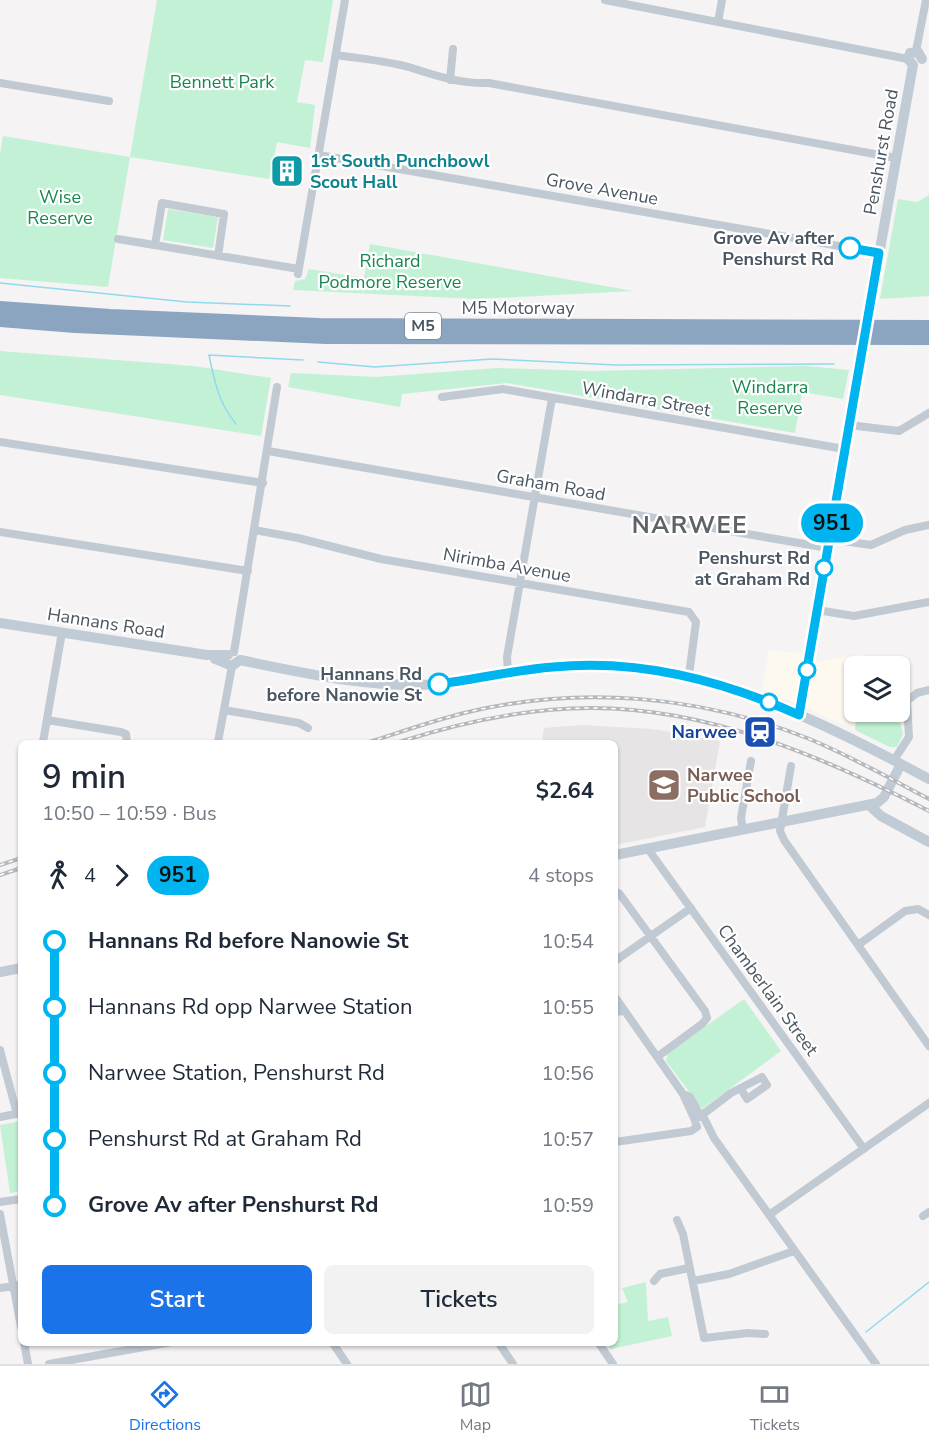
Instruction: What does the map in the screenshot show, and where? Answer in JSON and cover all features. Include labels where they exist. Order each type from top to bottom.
[{"type":"highway","name":"M5 Motorway","points":[[0,308],[110,316],[319,325],[845,332]]},
{"type":"highway","name":"M5 Motorway","points":[[0,320],[75,326],[326,337],[886,332],[929,327]]},
{"type":"highway","points":[[886,332],[929,322]]},
{"type":"highway","name":"M5 Motorway","points":[[886,332],[929,338]]},
{"type":"highway","name":"M5","points":[[886,332],[929,345]]},
{"type":"street","points":[[118,239],[299,272],[345,0]]},
{"type":"street","points":[[605,0],[918,58]]},
{"type":"street","points":[[718,22],[722,0]]},
{"type":"street","name":"Penshurst Road","points":[[868,316],[896,158],[918,58],[926,0]]},
{"type":"street","points":[[450,80],[453,49]]},
{"type":"street","points":[[336,55],[415,68],[431,76],[450,80],[489,83],[592,104],[896,158]]},
{"type":"street","points":[[0,83],[110,101]]},
{"type":"street","name":"Grove Avenue","points":[[318,155],[879,253]]},
{"type":"street","points":[[155,245],[162,203],[224,213],[218,256]]},
{"type":"street","points":[[799,715],[861,350]]},
{"type":"street","points":[[218,740],[263,483],[277,387]]},
{"type":"street","name":"Windarra Street","points":[[442,397],[503,390],[844,448]]},
{"type":"street","points":[[508,673],[507,657],[552,398]]},
{"type":"street","points":[[849,425],[899,431],[929,413]]},
{"type":"street","points":[[0,442],[263,483]]},
{"type":"street","name":"Graham Road","points":[[268,451],[534,497],[828,544],[871,545],[905,530],[929,525]]},
{"type":"street","name":"Nirimba Avenue","points":[[254,530],[298,538],[381,559],[693,614],[696,622],[689,675]]},
{"type":"street","points":[[0,532],[248,571]]},
{"type":"street","points":[[817,610],[854,616],[929,602]]},
{"type":"street","name":"Hannans Road","points":[[0,623],[368,682],[408,685],[439,684],[553,667],[598,665],[689,675],[757,697],[799,715],[929,779]]},
{"type":"street","points":[[43,740],[62,632]]},
{"type":"street","points":[[618,854],[869,805],[882,799],[910,732],[905,708],[907,701],[917,693],[929,690]]},
{"type":"street","points":[[224,710],[299,723],[308,728]]},
{"type":"street","points":[[47,720],[121,732],[126,735],[127,740]]},
{"type":"street","points":[[743,830],[741,818],[752,761]]},
{"type":"street","points":[[791,766],[780,831],[784,840],[929,1046]]},
{"type":"street","points":[[869,805],[881,816],[929,842]]},
{"type":"street","name":"Chamberlain Street","points":[[648,849],[864,1149]]},
{"type":"street","points":[[618,893],[651,935],[707,1018],[657,1057]]},
{"type":"street","points":[[618,959],[690,908]]},
{"type":"street","points":[[858,945],[905,912],[918,909],[929,915]]},
{"type":"street","points":[[0,972],[18,969]]},
{"type":"street","points":[[618,1002],[683,1094],[690,1097],[699,1121],[714,1138],[876,1364]]},
{"type":"street","points":[[618,1012],[624,1011]]},
{"type":"street","points":[[0,1050],[18,1110]]},
{"type":"street","points":[[618,1141],[679,1131],[699,1121],[741,1089]]},
{"type":"street","points":[[769,1215],[929,1103]]},
{"type":"street","points":[[0,1117],[18,1113]]},
{"type":"street","points":[[0,1202],[18,1199]]},
{"type":"street","points":[[0,1214],[17,1285],[0,1288]]},
{"type":"street","points":[[677,1220],[683,1234],[704,1338],[748,1333],[765,1334]]},
{"type":"street","points":[[693,1281],[729,1274],[794,1251]]},
{"type":"street","points":[[654,1281],[660,1274],[689,1268]]},
{"type":"street","points":[[25,1346],[28,1364]]},
{"type":"street","points":[[50,1364],[93,1361],[155,1346]]},
{"type":"street","points":[[335,1346],[347,1364]]},
{"type":"street","points":[[501,1346],[513,1364]]},
{"type":"street","points":[[601,1346],[613,1364]]},
{"type":"shaded area","points":[[769,650],[801,653],[819,662],[844,657],[844,722],[856,722],[855,730],[762,689]]},
{"type":"shaded area","points":[[865,653],[865,656],[850,656]]},
{"type":"shaded area","name":"Narwee Public School","points":[[582,725],[652,729],[720,741],[705,827],[618,844],[618,740],[542,740],[544,728]]},
{"type":"green space","name":"Bennett Park","points":[[157,0],[333,0],[323,62],[305,60],[297,102],[315,105],[310,148],[277,142],[269,179],[130,157]]},
{"type":"green space","name":"Wise Reserve","points":[[3,136],[130,157],[108,287],[0,278],[0,155]]},
{"type":"green space","points":[[929,195],[929,296],[880,299],[898,199],[917,202]]},
{"type":"green space","points":[[168,209],[218,217],[213,248],[163,240]]},
{"type":"green space","name":"Richard Podmore Reserve","points":[[370,244],[633,291],[477,299],[293,290],[295,281],[305,279],[309,269],[364,278]]},
{"type":"green space","points":[[0,351],[194,366],[271,378],[261,436],[0,395]]},
{"type":"green space","name":"Windarra Reserve","points":[[807,366],[849,370],[843,399],[802,392],[795,433],[507,383],[402,394],[400,407],[288,387],[291,373],[376,377],[497,368],[591,371]]},
{"type":"green space","points":[[856,722],[900,722],[903,734],[897,747],[890,747],[855,730]]},
{"type":"green space","points":[[744,999],[781,1051],[702,1109],[666,1061],[668,1053]]},
{"type":"green space","points":[[18,1122],[18,1192],[10,1193],[0,1125]]},
{"type":"green space","points":[[646,1282],[648,1321],[668,1317],[672,1336],[611,1349],[608,1346],[618,1346],[618,1304],[628,1302],[622,1288]]},
{"type":"waterway","points":[[0,283],[187,302],[290,306]]},
{"type":"waterway","points":[[236,424],[221,400],[209,355],[303,360]]},
{"type":"waterway","points":[[318,362],[375,367],[492,359],[616,365],[834,364]]},
{"type":"waterway","points":[[866,1332],[929,1282]]},
{"type":"railway","points":[[375,740],[452,716],[507,704],[594,697],[638,699],[724,712],[766,723],[838,752],[929,799]]},
{"type":"railway","points":[[406,740],[470,722],[519,713],[592,708],[636,710],[680,717],[766,740],[808,755],[929,811]]},
{"type":"railway","points":[[0,865],[18,859]]},
{"type":"railway","points":[[0,875],[18,869]]},
{"type":"bus line","name":"951","points":[[439,684],[535,669],[607,665],[689,675],[757,697],[799,715],[879,253],[850,248]]},
{"type":"place","name":"1st South Punchbowl Scout Hall","points":[[287,171]]},
{"type":"place","name":"Grove Av after Penshurst Rd","points":[[850,248]]},
{"type":"place","name":"Penshurst Rd at Graham Rd","points":[[824,568]]},
{"type":"place","name":"Hannans Rd before Nanowie St","points":[[439,684]]},
{"type":"place","name":"Narwee","points":[[760,732]]},
{"type":"place","name":"Narwee Public School","points":[[664,785]]},
{"type":"district","name":"NARWEE","points":[[690,525]]}]
